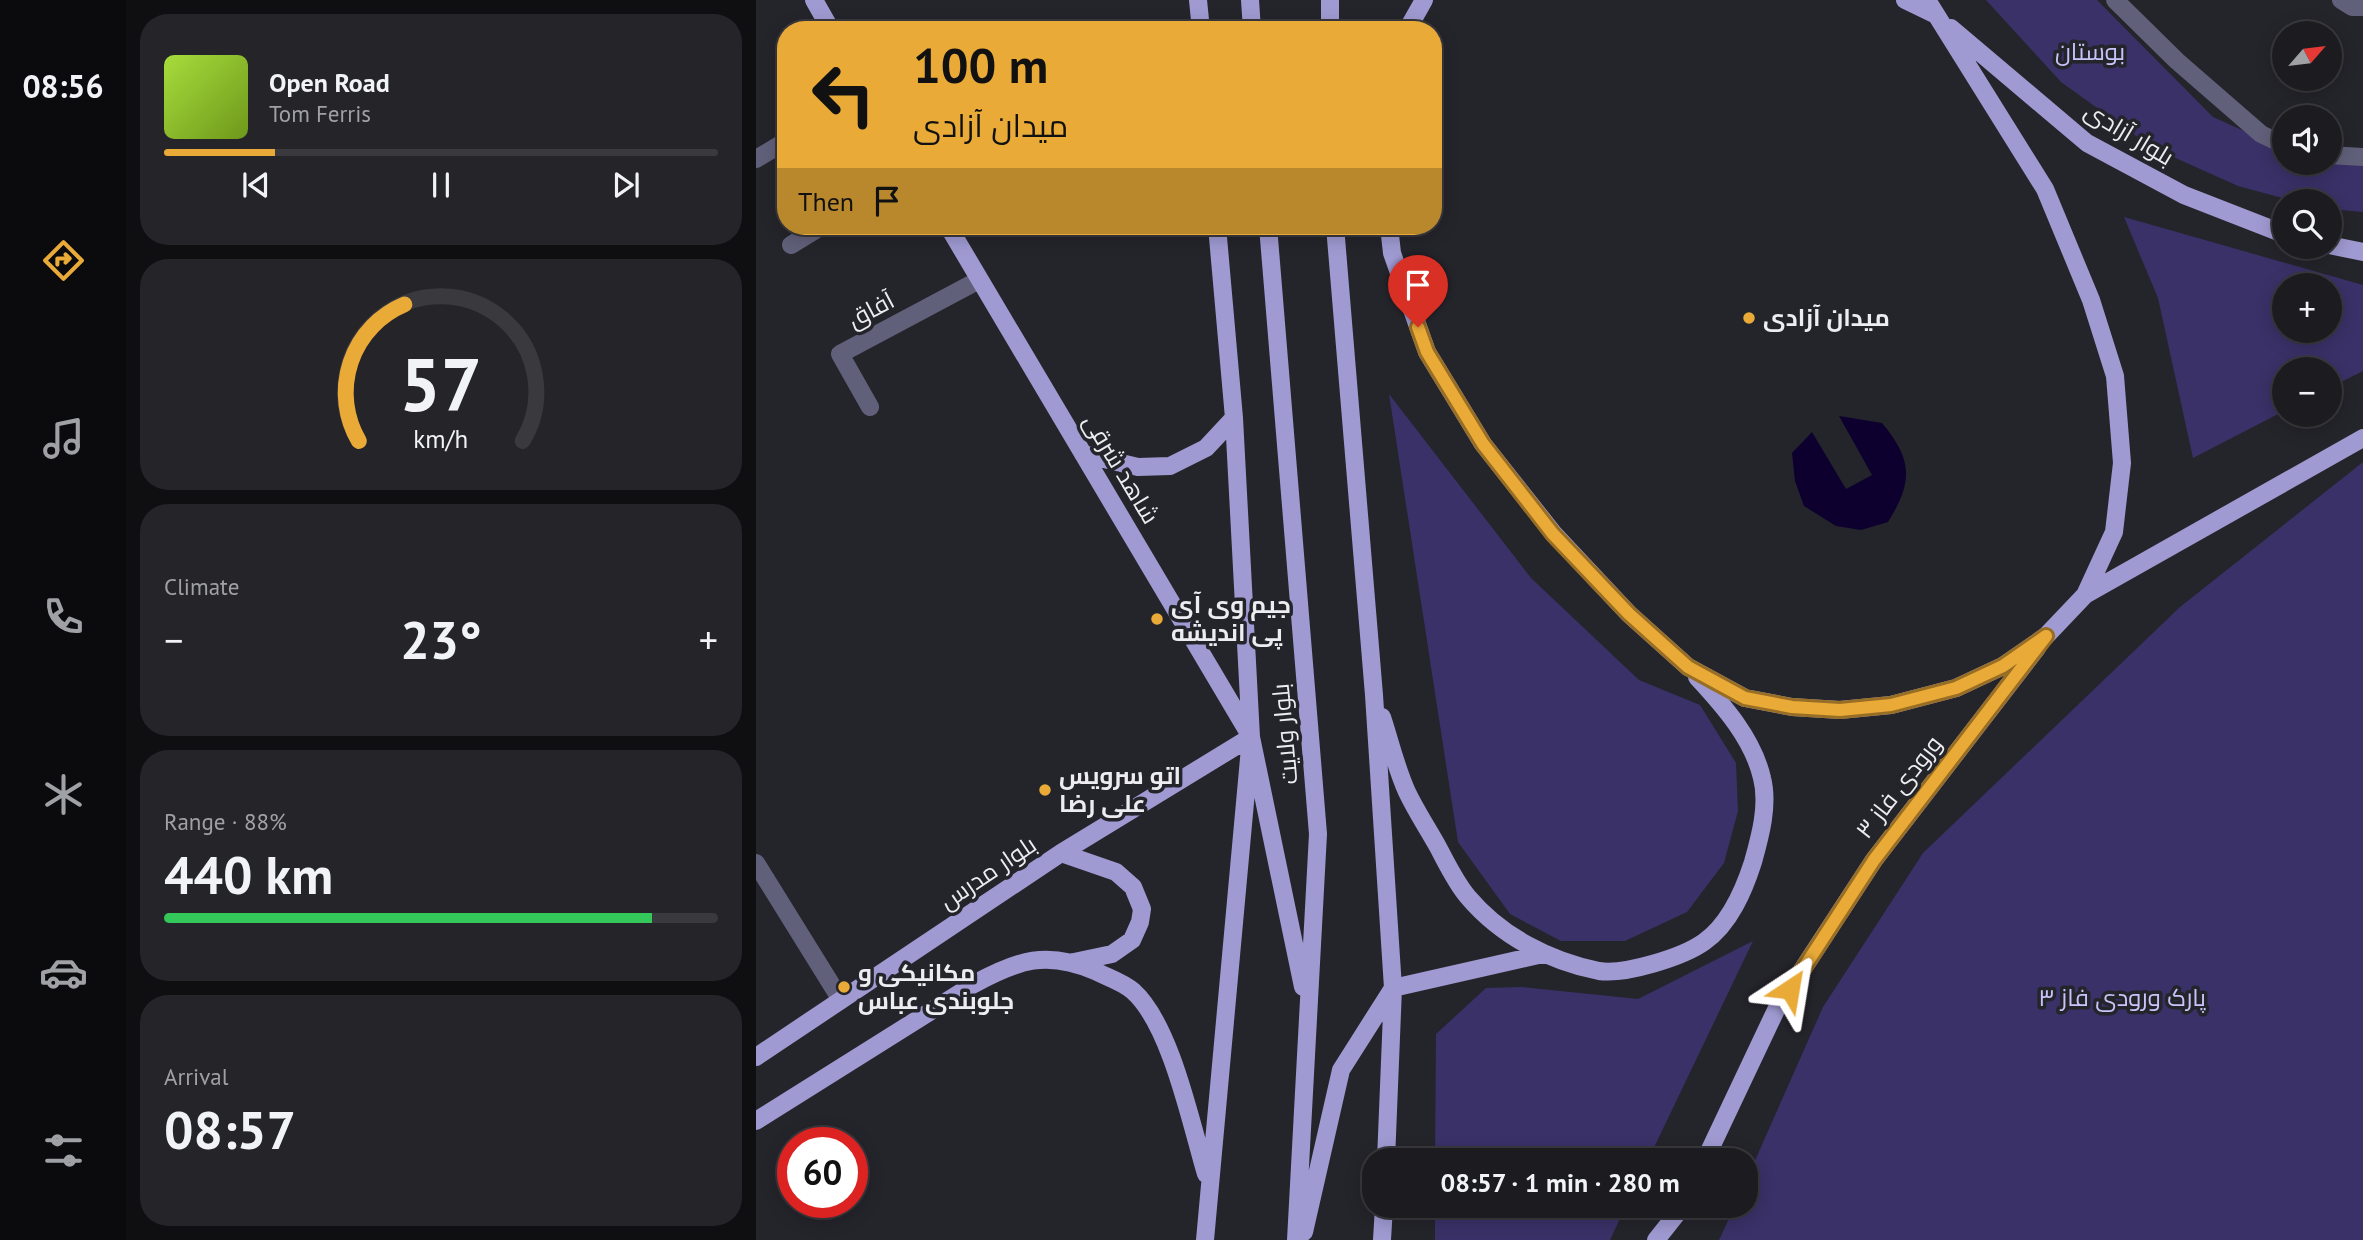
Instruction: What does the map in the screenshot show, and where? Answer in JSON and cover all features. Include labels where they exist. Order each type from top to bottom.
[{"type":"main road","points":[[814,0],[826,21]]},
{"type":"main road","points":[[1198,0],[1199,21]]},
{"type":"main road","points":[[1250,0],[1251,21]]},
{"type":"main road","points":[[1330,0],[1330,21]]},
{"type":"main road","points":[[1412,21],[1424,0]]},
{"type":"main road","points":[[1905,0],[1928,5]]},
{"type":"main road","points":[[1917,0],[1928,5],[2045,190],[2091,300],[2115,376],[2122,463],[2114,532],[2085,595]]},
{"type":"main road","name":"بلوار آزادی","points":[[1928,5],[2087,143],[2184,195],[2272,229]]},
{"type":"main road","name":"شاهد شرقی","points":[[952,235],[1251,737]]},
{"type":"main road","points":[[1205,1240],[1251,737],[1234,418],[1218,235]]},
{"type":"main road","name":"بلوار ولایت","points":[[1269,235],[1318,834],[1296,1240]]},
{"type":"main road","points":[[1336,235],[1374,695],[1393,988],[1386,1148]]},
{"type":"main road","points":[[1374,695],[1406,790],[1467,896],[1496,925],[1543,954],[1602,971],[1647,966],[1678,956],[1706,941],[1728,917],[1746,885],[1764,814],[1763,779],[1745,737],[1720,702],[1688,667],[1629,614],[1553,534],[1483,444],[1427,352],[1392,253],[1390,235]]},
{"type":"main road","points":[[2342,248],[2363,252]]},
{"type":"main road","points":[[1083,454],[1138,467],[1170,467],[1206,448],[1234,418]]},
{"type":"main road","points":[[1688,667],[1745,698],[1792,707],[1840,710],[1891,705],[1956,688],[2003,666],[2046,636],[2085,595],[2363,438]]},
{"type":"main road","name":"ورودی فاز ۳","points":[[1710,1148],[1776,1010],[1874,860],[2046,636]]},
{"type":"main road","points":[[1251,737],[1308,1010]]},
{"type":"main road","name":"بلوار مدرس","points":[[756,1057],[1061,853],[1251,737]]},
{"type":"main road","points":[[1061,853],[1116,872],[1133,887],[1142,909],[1132,940],[1112,954],[1074,962]]},
{"type":"main road","points":[[1303,1240],[1341,1070],[1393,988],[1543,954]]},
{"type":"main road","points":[[756,1121],[1000,970],[1025,960],[1074,962],[1132,990],[1151,1012],[1178,1080],[1209,1184]]},
{"type":"main road","points":[[1382,1240],[1383,1218]]},
{"type":"main road","points":[[1656,1240],[1673,1218]]},
{"type":"main road","points":[[1671,1240],[1679,1218]]},
{"type":"street","points":[[2115,0],[2177,61],[2261,134],[2272,139]]},
{"type":"street","points":[[2341,0],[2352,7],[2363,7]]},
{"type":"street","points":[[756,159],[777,146]]},
{"type":"street","points":[[2342,156],[2363,157]]},
{"type":"street","points":[[791,245],[807,235]]},
{"type":"street","name":"آفاق","points":[[870,407],[840,354],[979,279]]},
{"type":"street","points":[[756,863],[841,1000]]},
{"type":"green space","name":"بوستان","points":[[1986,0],[2097,0],[2213,117],[2272,141],[2272,175],[2342,175],[2342,161],[2363,157],[2363,212],[2342,210],[2342,189],[2272,189],[2272,195],[2238,186],[2171,156],[2139,138],[2061,82]]},
{"type":"green space","points":[[2124,217],[2321,273],[2272,273],[2272,343],[2342,343],[2342,279],[2363,285],[2363,371],[2342,382],[2342,357],[2272,357],[2272,417],[2193,458],[2158,298]]},
{"type":"green space","points":[[1389,394],[1531,578],[1639,680],[1700,705],[1736,763],[1738,811],[1724,863],[1687,912],[1625,941],[1561,941],[1510,914],[1458,842]]},
{"type":"green space","name":"پارک ورودی فاز ۳","points":[[2363,462],[2363,1240],[1719,1240],[1729,1218],[1758,1218],[1758,1154],[1823,1007],[1923,853],[2180,607]]},
{"type":"green space","points":[[1753,941],[1654,1148],[1435,1148],[1436,1034],[1486,988],[1522,987],[1638,999]]},
{"type":"green space","points":[[1435,1218],[1620,1218],[1610,1240],[1435,1240]]},
{"type":"shaded area","points":[[1839,416],[1882,423],[1900,448],[1906,471],[1905,483],[1888,522],[1861,530],[1836,526],[1804,506],[1795,481],[1792,453],[1812,432],[1846,489],[1872,475]]},
{"type":"place","name":"میدان آزادی","points":[[1749,318]]},
{"type":"place","name":"جیم وی آی پی اندیشه","points":[[1157,619]]},
{"type":"place","name":"اتو سرویس علی رضا","points":[[1045,790]]},
{"type":"place","name":"مکانیکی و جلوبندی عباس","points":[[844,987]]},
{"type":"route","points":[[1418,327],[1427,352],[1483,444],[1553,534],[1629,614],[1688,667],[1745,698],[1792,707],[1840,710],[1891,705],[1956,688],[2003,666],[2046,636],[1874,860],[1790,989]]}]
